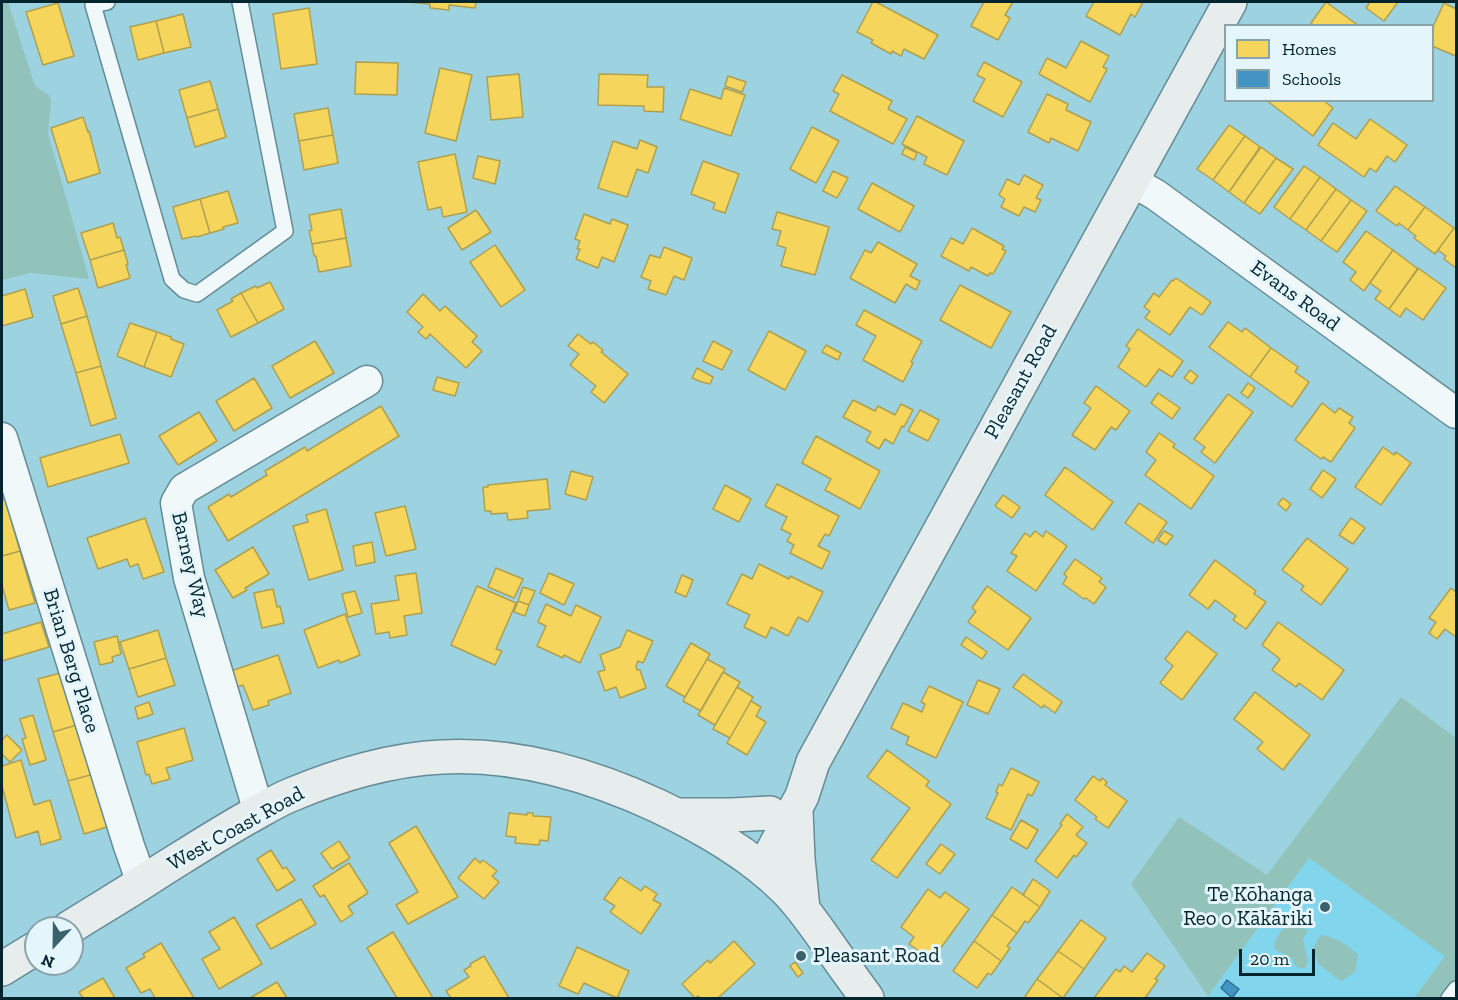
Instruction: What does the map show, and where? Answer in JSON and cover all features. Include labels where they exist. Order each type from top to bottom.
[{"type":"main road","name":"Pleasant Road","points":[[754,862],[783,810],[802,796],[813,762],[1230,2]]},
{"type":"main road","name":"West Coast Road","points":[[84,919],[209,839],[291,795],[365,769],[441,757],[482,758],[518,762],[592,779],[626,791],[678,815],[722,840],[754,862],[787,891],[803,909],[867,999]]},
{"type":"main road","points":[[678,815],[732,815],[783,810],[798,859],[803,909]]},
{"type":"main road","points":[[2,969],[24,955]]},
{"type":"street","name":"Evans Road","points":[[1132,181],[1156,195],[1456,413]]},
{"type":"street","name":"Barney Way","points":[[259,812],[189,578],[176,503],[184,489],[366,381]]},
{"type":"street","name":"Brian Berg Place","points":[[2,438],[142,883]]},
{"type":"lane","points":[[107,2],[93,5],[172,279],[184,290],[197,294],[285,231],[240,2]]},
{"type":"lane","points":[[1449,999],[1456,989]]},
{"type":"shaded area","name":"Te Kōhanga Reo o Kākāriki","points":[[1309,858],[1446,956],[1414,998],[1210,998],[1208,996]]},
{"type":"green space","points":[[2,2],[8,2],[35,86],[48,94],[51,100],[48,134],[89,279],[30,273],[2,280]]},
{"type":"green space","points":[[1401,697],[1456,738],[1456,998],[1414,998],[1445,956],[1309,858],[1208,996],[1131,884],[1179,817],[1267,875]]},
{"type":"green space","points":[[1288,925],[1308,930],[1303,939],[1308,962],[1305,968],[1299,968],[1292,958],[1274,947],[1279,935]]},
{"type":"green space","points":[[1320,935],[1331,937],[1358,955],[1355,972],[1341,981],[1318,964],[1313,948]]},
{"type":"building: Homes","points":[[406,2],[476,2],[475,8],[449,5],[449,10],[430,8],[430,4]]},
{"type":"building: Homes","points":[[873,2],[938,35],[924,59],[904,49],[901,56],[892,51],[891,54],[871,43],[873,40],[857,32]]},
{"type":"building: Homes","points":[[984,2],[1013,2],[1005,15],[1010,18],[998,40],[971,26]]},
{"type":"building: Homes","points":[[1094,2],[1143,2],[1135,17],[1131,14],[1120,35],[1086,16]]},
{"type":"building: Homes","points":[[1326,2],[1356,24],[1312,24]]},
{"type":"building: Homes","points":[[1370,2],[1398,2],[1384,21],[1366,8]]},
{"type":"building: Homes","points":[[58,3],[74,56],[43,65],[26,12]]},
{"type":"building: Homes","points":[[1444,3],[1456,9],[1456,56],[1434,47],[1434,25]]},
{"type":"building: Homes","points":[[309,8],[317,64],[281,69],[273,14]]},
{"type":"building: Homes","points":[[183,14],[191,47],[164,53],[156,21]]},
{"type":"building: Homes","points":[[156,21],[164,53],[138,60],[130,27]]},
{"type":"building: Homes","points":[[1081,41],[1109,56],[1103,67],[1107,69],[1090,102],[1039,74],[1047,58],[1066,68]]},
{"type":"building: Homes","points":[[356,62],[398,63],[397,95],[355,94]]},
{"type":"building: Homes","points":[[984,62],[1022,82],[1003,117],[973,101],[985,79],[977,75]]},
{"type":"building: Homes","points":[[440,68],[472,75],[456,141],[425,133]]},
{"type":"building: Homes","points":[[519,74],[523,117],[491,120],[487,77]]},
{"type":"building: Homes","points":[[599,74],[648,75],[647,87],[664,87],[663,112],[644,111],[644,106],[598,105]]},
{"type":"building: Homes","points":[[842,75],[892,101],[888,109],[907,119],[893,144],[830,111],[839,94],[833,91]]},
{"type":"building: Homes","points":[[728,76],[746,82],[742,92],[725,86]]},
{"type":"building: Homes","points":[[210,81],[218,109],[187,118],[179,90]]},
{"type":"building: Homes","points":[[724,88],[745,95],[731,136],[680,119],[690,89],[721,99]]},
{"type":"building: Homes","points":[[1047,94],[1068,104],[1066,110],[1091,122],[1078,151],[1051,138],[1049,143],[1028,132]]},
{"type":"building: Homes","points":[[1269,102],[1326,102],[1333,108],[1313,136]]},
{"type":"building: Homes","points":[[328,108],[333,135],[299,141],[294,114]]},
{"type":"building: Homes","points":[[218,109],[226,137],[195,147],[187,118]]},
{"type":"building: Homes","points":[[917,116],[964,141],[947,175],[924,164],[927,157],[902,144]]},
{"type":"building: Homes","points":[[83,117],[100,173],[68,183],[51,128]]},
{"type":"building: Homes","points":[[1370,119],[1407,145],[1395,162],[1387,156],[1376,172],[1370,168],[1364,177],[1318,145],[1333,123],[1356,139]]},
{"type":"building: Homes","points":[[1229,125],[1245,136],[1213,180],[1197,169]]},
{"type":"building: Homes","points":[[812,127],[839,141],[816,183],[790,169]]},
{"type":"building: Homes","points":[[333,135],[338,163],[304,170],[299,141]]},
{"type":"building: Homes","points":[[1245,136],[1260,147],[1229,192],[1213,180]]},
{"type":"building: Homes","points":[[640,140],[657,147],[648,173],[637,169],[627,197],[598,188],[613,141],[637,149]]},
{"type":"building: Homes","points":[[905,147],[917,153],[914,160],[902,154]]},
{"type":"building: Homes","points":[[1261,147],[1276,158],[1244,203],[1229,192]]},
{"type":"building: Homes","points":[[455,154],[467,212],[443,217],[441,207],[428,210],[418,162]]},
{"type":"building: Homes","points":[[478,156],[500,161],[495,184],[473,178]]},
{"type":"building: Homes","points":[[1276,158],[1293,169],[1260,214],[1244,203]]},
{"type":"building: Homes","points":[[703,161],[739,174],[725,213],[713,209],[715,203],[691,194]]},
{"type":"building: Homes","points":[[1304,166],[1320,177],[1290,219],[1274,207]]},
{"type":"building: Homes","points":[[833,171],[848,178],[837,198],[823,191]]},
{"type":"building: Homes","points":[[1024,175],[1043,185],[1036,198],[1041,200],[1035,212],[1024,207],[1019,216],[1001,207],[1005,199],[999,195],[1007,179],[1019,185]]},
{"type":"building: Homes","points":[[1320,177],[1336,189],[1306,230],[1290,219]]},
{"type":"building: Homes","points":[[872,183],[914,206],[900,232],[858,209]]},
{"type":"building: Homes","points":[[1395,186],[1425,207],[1408,230],[1399,223],[1397,226],[1376,211]]},
{"type":"building: Homes","points":[[1336,189],[1351,200],[1321,241],[1306,230]]},
{"type":"building: Homes","points":[[228,191],[238,223],[210,233],[200,199]]},
{"type":"building: Homes","points":[[200,199],[210,233],[182,239],[173,207]]},
{"type":"building: Homes","points":[[1351,200],[1367,211],[1337,252],[1321,241]]},
{"type":"building: Homes","points":[[1425,207],[1454,228],[1435,254],[1414,238],[1416,236],[1408,230]]},
{"type":"building: Homes","points":[[341,209],[346,238],[312,244],[309,215]]},
{"type":"building: Homes","points":[[476,210],[491,232],[462,250],[448,228]]},
{"type":"building: Homes","points":[[777,212],[829,227],[815,275],[781,266],[786,248],[777,245],[781,231],[772,229]]},
{"type":"building: Homes","points":[[584,214],[610,224],[612,219],[628,225],[614,262],[602,257],[598,268],[576,259],[580,241],[575,239]]},
{"type":"building: Homes","points":[[113,223],[117,238],[120,237],[124,250],[90,260],[81,233]]},
{"type":"building: Homes","points":[[972,228],[1004,246],[1002,249],[1006,251],[993,274],[990,273],[988,276],[971,267],[969,271],[941,256],[951,238],[963,244]]},
{"type":"building: Homes","points":[[1454,228],[1456,230],[1456,268],[1444,259],[1446,256],[1438,250]]},
{"type":"building: Homes","points":[[1366,231],[1393,250],[1364,291],[1350,280],[1356,272],[1343,262]]},
{"type":"building: Homes","points":[[346,238],[351,266],[319,272],[312,244]]},
{"type":"building: Homes","points":[[878,242],[917,264],[910,276],[920,281],[916,290],[906,284],[895,303],[850,278],[865,250],[871,253]]},
{"type":"building: Homes","points":[[495,245],[525,290],[501,307],[470,262]]},
{"type":"building: Homes","points":[[664,247],[692,258],[684,280],[674,276],[666,295],[648,289],[651,281],[641,277],[650,255],[660,258]]},
{"type":"building: Homes","points":[[124,250],[130,278],[98,288],[90,260]]},
{"type":"building: Homes","points":[[1393,250],[1418,269],[1389,309],[1375,299],[1381,291],[1370,283]]},
{"type":"building: Homes","points":[[1418,268],[1446,288],[1423,320],[1406,308],[1400,317],[1389,309]]},
{"type":"building: Homes","points":[[1176,278],[1211,302],[1202,315],[1190,307],[1170,335],[1145,318],[1150,311],[1144,307],[1154,293],[1159,297]]},
{"type":"building: Homes","points":[[270,282],[284,309],[258,323],[241,293]]},
{"type":"building: Homes","points":[[960,285],[1011,312],[991,348],[940,320]]},
{"type":"building: Homes","points":[[78,288],[87,316],[61,324],[53,296]]},
{"type":"building: Homes","points":[[25,289],[33,317],[2,326],[2,296]]},
{"type":"building: Homes","points":[[241,293],[258,323],[231,337],[217,310],[233,301],[231,299]]},
{"type":"building: Homes","points":[[423,294],[440,311],[445,306],[477,336],[472,342],[482,351],[466,368],[430,334],[426,339],[418,332],[423,327],[407,312]]},
{"type":"building: Homes","points":[[864,310],[922,341],[903,382],[863,360],[876,336],[856,325]]},
{"type":"building: Homes","points":[[87,316],[101,366],[76,373],[61,324]]},
{"type":"building: Homes","points":[[1228,322],[1242,332],[1245,328],[1271,348],[1250,377],[1209,347]]},
{"type":"building: Homes","points":[[130,323],[157,332],[144,367],[117,356]]},
{"type":"building: Homes","points":[[1138,329],[1183,361],[1172,377],[1159,369],[1146,387],[1118,367],[1130,349],[1126,346]]},
{"type":"building: Homes","points":[[769,331],[806,351],[785,390],[748,370]]},
{"type":"building: Homes","points":[[157,332],[184,344],[171,377],[144,367]]},
{"type":"building: Homes","points":[[578,334],[603,350],[601,352],[628,374],[604,403],[591,392],[596,386],[570,365],[579,354],[568,346]]},
{"type":"building: Homes","points":[[315,341],[334,373],[290,398],[272,366]]},
{"type":"building: Homes","points":[[713,341],[732,351],[722,370],[703,361]]},
{"type":"building: Homes","points":[[826,345],[841,353],[838,360],[822,352]]},
{"type":"building: Homes","points":[[1271,348],[1298,367],[1295,372],[1309,382],[1292,407],[1250,377]]},
{"type":"building: Homes","points":[[101,366],[116,418],[91,426],[76,373]]},
{"type":"building: Homes","points":[[697,368],[713,377],[710,384],[692,378]]},
{"type":"building: Homes","points":[[1190,370],[1198,376],[1192,384],[1184,378]]},
{"type":"building: Homes","points":[[437,377],[459,383],[455,396],[433,390]]},
{"type":"building: Homes","points":[[254,378],[272,408],[234,431],[216,401]]},
{"type":"building: Homes","points":[[1248,383],[1255,388],[1248,398],[1241,393]]},
{"type":"building: Homes","points":[[1096,386],[1130,411],[1116,430],[1111,427],[1095,450],[1072,435],[1091,408],[1084,403]]},
{"type":"building: Homes","points":[[1158,393],[1180,408],[1172,419],[1151,403]]},
{"type":"building: Homes","points":[[1228,394],[1253,412],[1215,463],[1201,452],[1205,447],[1194,439]]},
{"type":"building: Homes","points":[[853,400],[875,411],[878,406],[895,415],[901,404],[913,410],[893,444],[885,439],[879,449],[866,441],[871,432],[843,417]]},
{"type":"building: Homes","points":[[1322,403],[1335,413],[1339,408],[1353,417],[1349,423],[1355,428],[1331,462],[1323,457],[1321,459],[1295,440]]},
{"type":"building: Homes","points":[[381,406],[399,436],[228,541],[208,507],[229,494],[231,497],[267,475],[265,471],[305,447],[307,451]]},
{"type":"building: Homes","points":[[920,410],[939,420],[928,441],[908,431]]},
{"type":"building: Homes","points":[[199,412],[217,441],[178,465],[159,436]]},
{"type":"building: Homes","points":[[1159,433],[1175,444],[1173,447],[1214,476],[1191,509],[1145,475],[1156,460],[1146,452]]},
{"type":"building: Homes","points":[[120,434],[129,463],[48,487],[40,458]]},
{"type":"building: Homes","points":[[816,436],[880,471],[860,509],[825,490],[831,479],[802,463]]},
{"type":"building: Homes","points":[[1383,447],[1394,455],[1396,452],[1411,463],[1381,505],[1355,487]]},
{"type":"building: Homes","points":[[1065,467],[1113,502],[1093,530],[1045,495]]},
{"type":"building: Homes","points":[[1323,470],[1336,479],[1322,498],[1310,489]]},
{"type":"building: Homes","points":[[571,471],[593,477],[586,500],[565,494]]},
{"type":"building: Homes","points":[[547,479],[550,509],[527,511],[528,518],[508,520],[507,513],[491,514],[491,511],[485,511],[483,487]]},
{"type":"building: Homes","points":[[777,484],[839,516],[829,536],[825,534],[818,546],[830,552],[822,569],[790,553],[794,545],[787,541],[791,534],[781,529],[787,517],[765,506]]},
{"type":"building: Homes","points":[[725,485],[751,499],[739,522],[713,509]]},
{"type":"building: Homes","points":[[1003,495],[1020,507],[1012,518],[995,506]]},
{"type":"building: Homes","points":[[1283,498],[1291,504],[1286,511],[1278,504]]},
{"type":"building: Homes","points":[[5,499],[20,551],[2,556],[2,500]]},
{"type":"building: Homes","points":[[1139,503],[1167,522],[1153,543],[1125,523]]},
{"type":"building: Homes","points":[[405,506],[416,549],[386,556],[375,513]]},
{"type":"building: Homes","points":[[326,509],[343,570],[309,580],[293,526],[308,522],[306,515]]},
{"type":"building: Homes","points":[[145,518],[164,572],[143,579],[138,564],[130,567],[127,559],[98,569],[87,538]]},
{"type":"building: Homes","points":[[1351,518],[1365,528],[1353,544],[1339,535]]},
{"type":"building: Homes","points":[[1035,531],[1043,537],[1046,531],[1067,546],[1036,591],[1007,571],[1017,556],[1011,553],[1025,533],[1030,537]]},
{"type":"building: Homes","points":[[1164,531],[1173,536],[1166,545],[1158,540]]},
{"type":"building: Homes","points":[[1307,538],[1348,569],[1321,605],[1301,590],[1304,586],[1282,570]]},
{"type":"building: Homes","points":[[372,542],[375,562],[356,566],[353,546]]},
{"type":"building: Homes","points":[[253,547],[269,574],[233,598],[215,570]]},
{"type":"building: Homes","points":[[20,551],[35,603],[9,610],[2,585],[2,556]]},
{"type":"building: Homes","points":[[1075,559],[1102,578],[1099,582],[1106,587],[1094,604],[1063,584],[1067,577],[1064,574]]},
{"type":"building: Homes","points":[[1215,560],[1256,591],[1254,594],[1266,602],[1246,629],[1233,620],[1236,616],[1215,600],[1208,609],[1189,595]]},
{"type":"building: Homes","points":[[759,564],[823,592],[808,622],[798,617],[788,636],[771,627],[766,638],[744,627],[750,615],[727,604],[742,574],[752,579]]},
{"type":"building: Homes","points":[[496,568],[523,579],[514,598],[488,587]]},
{"type":"building: Homes","points":[[416,573],[422,613],[404,616],[407,635],[390,638],[389,632],[376,634],[371,604],[399,600],[395,576]]},
{"type":"building: Homes","points":[[549,573],[574,584],[564,605],[540,593]]},
{"type":"building: Homes","points":[[682,575],[693,580],[686,597],[675,592]]},
{"type":"building: Homes","points":[[477,586],[516,603],[496,649],[502,651],[495,665],[451,645]]},
{"type":"building: Homes","points":[[987,586],[1031,618],[1008,650],[968,622],[976,611],[972,608]]},
{"type":"building: Homes","points":[[523,587],[535,591],[529,605],[518,601]]},
{"type":"building: Homes","points":[[1451,588],[1456,592],[1456,637],[1445,629],[1437,639],[1429,633],[1436,622],[1429,618]]},
{"type":"building: Homes","points":[[273,589],[284,623],[262,628],[254,593]]},
{"type":"building: Homes","points":[[355,591],[362,613],[348,617],[342,594]]},
{"type":"building: Homes","points":[[518,601],[529,605],[525,616],[514,612]]},
{"type":"building: Homes","points":[[546,604],[571,616],[576,605],[601,617],[580,663],[537,646],[546,626],[538,622]]},
{"type":"building: Homes","points":[[345,614],[360,655],[318,668],[304,630]]},
{"type":"building: Homes","points":[[41,622],[49,647],[2,661],[2,634]]},
{"type":"building: Homes","points":[[1278,622],[1344,670],[1322,700],[1299,683],[1296,687],[1272,670],[1280,659],[1262,645]]},
{"type":"building: Homes","points":[[158,630],[166,658],[129,669],[120,642]]},
{"type":"building: Homes","points":[[627,630],[653,641],[643,663],[638,661],[636,666],[637,670],[640,670],[646,688],[620,698],[616,687],[605,691],[598,672],[605,670],[600,655],[620,647]]},
{"type":"building: Homes","points":[[1187,631],[1217,654],[1182,700],[1160,683],[1173,666],[1165,659]]},
{"type":"building: Homes","points":[[117,636],[121,654],[112,657],[113,662],[100,665],[94,642]]},
{"type":"building: Homes","points":[[966,637],[987,652],[982,659],[961,645]]},
{"type":"building: Homes","points":[[691,643],[710,654],[685,697],[666,686]]},
{"type":"building: Homes","points":[[278,655],[291,693],[268,701],[269,705],[253,710],[243,685],[237,687],[231,671]]},
{"type":"building: Homes","points":[[166,658],[175,685],[138,697],[129,669]]},
{"type":"building: Homes","points":[[707,659],[725,669],[701,711],[683,701]]},
{"type":"building: Homes","points":[[64,672],[80,724],[53,732],[38,679]]},
{"type":"building: Homes","points":[[723,672],[740,682],[715,725],[698,715]]},
{"type":"building: Homes","points":[[1023,674],[1062,702],[1055,713],[1044,705],[1042,708],[1013,687]]},
{"type":"building: Homes","points":[[978,680],[1000,689],[988,714],[967,705]]},
{"type":"building: Homes","points":[[929,686],[963,702],[936,758],[906,744],[909,737],[891,728],[903,703],[922,712],[925,704],[921,702]]},
{"type":"building: Homes","points":[[737,687],[753,697],[730,738],[713,729]]},
{"type":"building: Homes","points":[[1255,692],[1310,735],[1283,770],[1257,749],[1263,742],[1234,719]]},
{"type":"building: Homes","points":[[751,701],[761,707],[756,716],[766,722],[747,755],[727,743]]},
{"type":"building: Homes","points":[[149,702],[153,714],[138,719],[135,707]]},
{"type":"building: Homes","points":[[33,715],[46,760],[30,765],[22,739],[26,738],[20,719]]},
{"type":"building: Homes","points":[[80,724],[94,774],[68,781],[53,732]]},
{"type":"building: Homes","points":[[184,728],[193,760],[166,768],[170,779],[152,784],[149,774],[146,775],[137,742]]},
{"type":"building: Homes","points":[[7,735],[22,750],[10,762],[2,754],[2,740]]},
{"type":"building: Homes","points":[[887,750],[929,781],[926,786],[951,804],[897,878],[871,860],[910,808],[867,777]]},
{"type":"building: Homes","points":[[21,760],[34,805],[50,800],[61,839],[41,845],[38,831],[16,838],[2,786],[2,766]]},
{"type":"building: Homes","points":[[1011,768],[1039,782],[1032,796],[1028,794],[1011,830],[986,818],[998,793],[996,792],[999,784],[1002,786]]},
{"type":"building: Homes","points":[[94,774],[110,826],[84,834],[68,781]]},
{"type":"building: Homes","points":[[1093,776],[1100,781],[1102,778],[1107,782],[1105,785],[1127,801],[1108,828],[1075,800]]},
{"type":"building: Homes","points":[[509,813],[527,815],[527,813],[533,813],[533,816],[551,817],[548,841],[540,840],[539,845],[515,843],[516,837],[506,836]]},
{"type":"building: Homes","points":[[1067,814],[1083,827],[1076,835],[1087,843],[1076,857],[1074,855],[1057,878],[1035,861],[1062,825],[1060,824]]},
{"type":"building: Homes","points":[[1021,820],[1038,830],[1027,849],[1010,839]]},
{"type":"building: Homes","points":[[416,826],[458,897],[408,924],[396,905],[418,892],[389,843]]},
{"type":"building: Homes","points":[[339,841],[350,858],[332,869],[321,853]]},
{"type":"building: Homes","points":[[941,844],[955,854],[940,874],[926,864]]},
{"type":"building: Homes","points":[[271,850],[283,869],[286,867],[295,880],[277,891],[257,859]]},
{"type":"building: Homes","points":[[475,858],[480,863],[483,860],[497,871],[492,876],[499,882],[484,899],[458,878]]},
{"type":"building: Homes","points":[[349,863],[368,893],[348,906],[353,914],[341,922],[324,895],[320,897],[313,886]]},
{"type":"building: Homes","points":[[620,877],[641,891],[645,886],[657,894],[653,900],[661,904],[641,934],[610,912],[615,906],[604,899]]},
{"type":"building: Homes","points":[[1033,879],[1050,891],[1040,907],[1023,895]]},
{"type":"building: Homes","points":[[1012,887],[1040,907],[1028,923],[1025,921],[1017,933],[992,915]]},
{"type":"building: Homes","points":[[928,889],[940,898],[945,892],[969,909],[932,960],[909,944],[914,937],[901,927]]},
{"type":"building: Homes","points":[[301,899],[316,924],[271,949],[256,925]]},
{"type":"building: Homes","points":[[992,915],[1017,933],[1007,946],[1010,948],[1001,961],[974,941]]},
{"type":"building: Homes","points":[[234,917],[262,964],[219,989],[202,959],[220,949],[209,932]]},
{"type":"building: Homes","points":[[1081,920],[1106,938],[1084,969],[1058,951]]},
{"type":"building: Homes","points":[[393,932],[433,998],[397,998],[367,948]]},
{"type":"building: Homes","points":[[734,941],[755,964],[718,998],[698,996],[695,998],[682,984],[708,960],[710,963]]},
{"type":"building: Homes","points":[[974,941],[1001,961],[991,975],[988,973],[977,988],[953,971]]},
{"type":"building: Homes","points":[[161,943],[194,998],[155,998],[150,989],[141,993],[126,968],[145,957],[143,954]]},
{"type":"building: Homes","points":[[577,947],[629,971],[617,998],[584,983],[578,994],[559,986]]},
{"type":"building: Homes","points":[[1058,951],[1084,969],[1063,998],[1037,979]]},
{"type":"building: Homes","points":[[1147,953],[1165,966],[1145,998],[1094,998],[1116,969],[1120,972],[1124,966],[1132,972]]},
{"type":"building: Homes","points":[[484,956],[509,998],[451,998],[446,991],[469,977],[464,970]]},
{"type":"building: Homes","points":[[795,962],[803,973],[798,977],[790,966]]},
{"type":"building: Homes","points":[[103,978],[115,998],[83,998],[79,992]]},
{"type":"building: Homes","points":[[1037,979],[1063,998],[1024,998]]},
{"type":"building: Homes","points":[[277,982],[287,998],[250,998]]},
{"type":"building: Schools","points":[[1227,980],[1239,989],[1232,998],[1221,988]]},
{"type":"place","name":"Te Kōhanga Reo o Kākāriki","points":[[1325,907]]},
{"type":"place","name":"Pleasant Road","points":[[801,956]]}]
